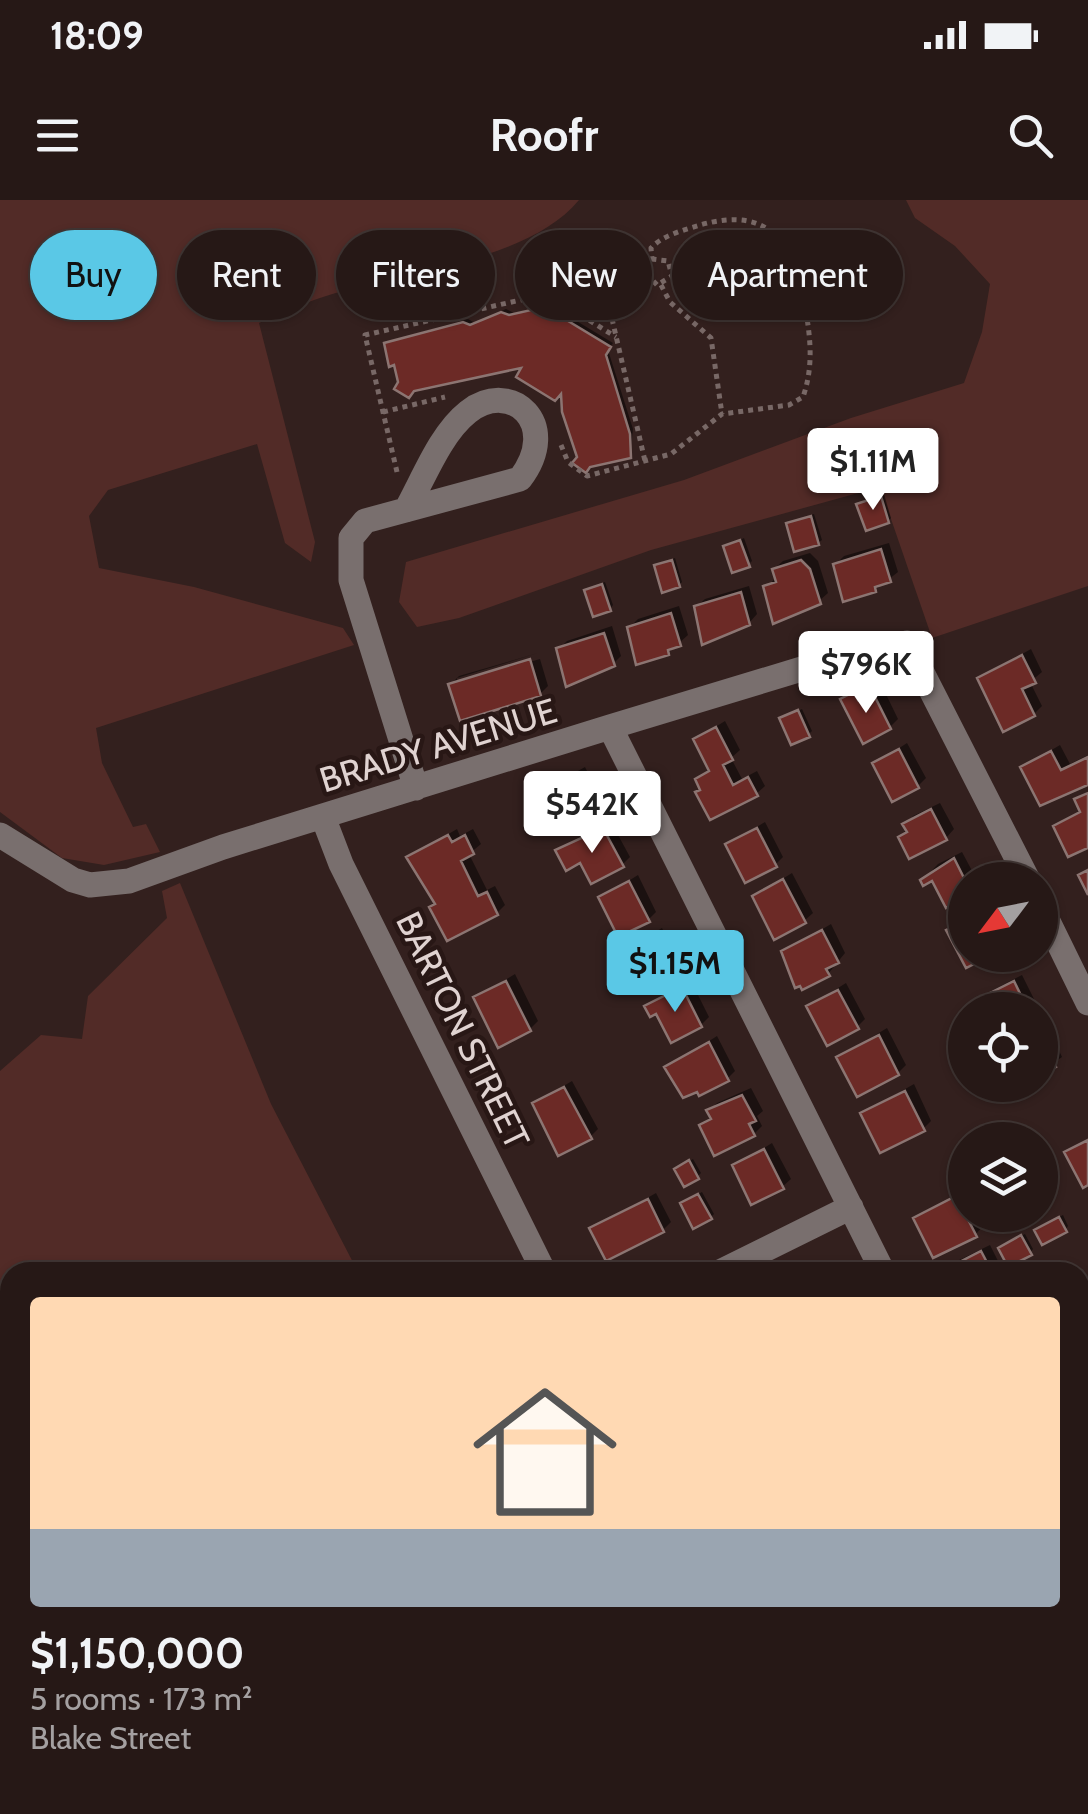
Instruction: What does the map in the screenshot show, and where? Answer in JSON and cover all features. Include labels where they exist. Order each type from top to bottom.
[{"type":"street","points":[[406,510],[455,425],[467,413],[482,403],[498,401],[527,413],[538,429],[538,446],[520,480],[365,521],[351,538],[351,580],[416,788]]},
{"type":"street","name":"BRADY AVENUE","points":[[0,835],[74,880],[90,885],[129,881],[223,846],[610,727],[841,657],[908,643],[1019,862]]},
{"type":"street","points":[[610,727],[879,1262]]},
{"type":"street","name":"BARTON STREET","points":[[324,818],[341,864],[539,1262]]},
{"type":"street","points":[[1058,942],[1088,1003]]},
{"type":"street","points":[[740,1262],[851,1207]]},
{"type":"path","points":[[559,433],[563,455],[587,476],[671,454],[722,414],[789,405],[802,397],[810,377],[810,341],[794,260],[780,237],[760,224],[739,218],[717,220],[652,247]]},
{"type":"path","points":[[652,259],[668,260],[672,268],[672,276],[661,284]]},
{"type":"path","points":[[652,282],[661,284],[670,302],[711,338],[722,414]]},
{"type":"path","points":[[398,478],[365,335],[515,300]]},
{"type":"path","points":[[589,320],[616,337]]},
{"type":"path","points":[[612,320],[644,461]]},
{"type":"shaded area","points":[[0,200],[579,200],[541,230],[515,230],[515,244],[495,252],[495,230],[336,230],[336,293],[316,300],[316,230],[177,230],[177,320],[266,320],[259,323],[315,542],[311,562],[285,543],[257,444],[108,490],[89,516],[99,568],[194,587],[343,628],[354,645],[96,728],[102,763],[133,827],[146,824],[160,852],[104,865],[62,858],[0,812]]},
{"type":"shaded area","points":[[906,200],[1088,200],[1088,586],[932,638],[880,487],[651,550],[459,618],[417,627],[399,602],[406,562],[684,480],[851,418],[964,383],[982,332],[990,284],[955,246],[915,218]]},
{"type":"shaded area","points":[[180,883],[271,1104],[353,1262],[0,1262],[0,1071],[41,1035],[82,1039],[88,996],[167,918],[162,891]]},
{"type":"building","points":[[501,312],[515,314],[515,320],[566,320],[611,347],[606,355],[630,434],[631,458],[590,467],[586,473],[572,463],[577,457],[562,412],[561,394],[555,401],[516,377],[521,368],[414,391],[409,398],[394,389],[398,382],[394,365],[389,367],[384,343],[463,322],[470,325],[495,320],[495,315]]},
{"type":"building","points":[[881,496],[889,523],[866,531],[856,504]]},
{"type":"building","points":[[811,516],[819,545],[794,552],[786,523]]},
{"type":"building","points":[[740,540],[750,567],[732,573],[723,546]]},
{"type":"building","points":[[881,549],[891,582],[875,587],[876,592],[843,602],[833,564]]},
{"type":"building","points":[[672,560],[680,587],[662,593],[654,565]]},
{"type":"building","points":[[801,560],[810,569],[821,604],[773,624],[763,586],[776,582],[772,569]]},
{"type":"building","points":[[602,584],[611,611],[593,617],[584,590]]},
{"type":"building","points":[[741,592],[750,625],[702,645],[694,606]]},
{"type":"building","points":[[671,613],[681,646],[668,650],[669,655],[636,665],[627,627]]},
{"type":"building","points":[[604,633],[615,666],[566,687],[556,648]]},
{"type":"building","points":[[1022,655],[1036,683],[1022,689],[1035,716],[1003,732],[977,678]]},
{"type":"building","points":[[530,659],[541,696],[460,721],[448,684]]},
{"type":"building","points":[[854,692],[858,700],[873,693],[891,729],[863,744],[840,699]]},
{"type":"building","points":[[798,710],[810,737],[791,745],[779,718]]},
{"type":"building","points":[[716,727],[733,760],[723,765],[733,785],[748,777],[758,796],[710,820],[695,792],[700,790],[695,779],[709,771],[693,739]]},
{"type":"building","points":[[899,749],[919,788],[892,802],[872,763]]},
{"type":"building","points":[[1051,751],[1061,770],[1088,757],[1088,785],[1040,806],[1020,767]]},
{"type":"building","points":[[576,773],[597,813],[564,829],[553,807],[540,813],[531,795]]},
{"type":"building","points":[[1088,793],[1088,848],[1068,857],[1053,826],[1080,812],[1074,799]]},
{"type":"building","points":[[931,809],[947,840],[909,859],[898,837],[907,832],[902,824]]},
{"type":"building","points":[[603,828],[624,867],[591,884],[580,863],[566,871],[555,850]]},
{"type":"building","points":[[757,828],[777,867],[745,883],[725,844]]},
{"type":"building","points":[[448,835],[452,842],[465,835],[474,854],[461,861],[478,896],[487,892],[498,915],[447,941],[429,907],[435,904],[406,857]]},
{"type":"building","points":[[954,858],[956,862],[948,862],[948,907],[932,881],[923,886],[920,880]]},
{"type":"building","points":[[1088,870],[1088,895],[1078,875]]},
{"type":"building","points":[[783,879],[806,923],[774,940],[752,896]]},
{"type":"building","points":[[629,881],[650,922],[618,937],[598,897]]},
{"type":"building","points":[[822,930],[839,963],[826,969],[830,976],[802,990],[800,986],[795,988],[781,951]]},
{"type":"building","points":[[653,934],[673,975],[645,989],[625,949]]},
{"type":"building","points":[[506,981],[531,1031],[498,1048],[473,997]]},
{"type":"building","points":[[1014,981],[1019,992],[992,992]]},
{"type":"building","points":[[682,987],[702,1027],[671,1043],[656,1014],[650,1017],[644,1006]]},
{"type":"building","points":[[838,990],[859,1029],[827,1046],[806,1006]]},
{"type":"building","points":[[879,1035],[899,1075],[857,1097],[836,1057]]},
{"type":"building","points":[[709,1042],[729,1081],[699,1096],[697,1092],[683,1098],[664,1067]]},
{"type":"building","points":[[564,1087],[592,1139],[558,1156],[532,1103]]},
{"type":"building","points":[[905,1091],[925,1131],[880,1153],[860,1113]]},
{"type":"building","points":[[742,1095],[756,1121],[749,1124],[755,1136],[714,1156],[699,1125],[711,1119],[706,1110]]},
{"type":"building","points":[[1088,1140],[1088,1185],[1083,1188],[1064,1152]]},
{"type":"building","points":[[764,1149],[784,1189],[751,1205],[732,1165]]},
{"type":"building","points":[[689,1160],[699,1179],[684,1187],[674,1169]]},
{"type":"building","points":[[698,1194],[712,1219],[693,1229],[680,1203]]},
{"type":"building","points":[[648,1199],[664,1232],[606,1261],[589,1228]]},
{"type":"building","points":[[948,1200],[948,1232],[974,1232],[977,1237],[933,1258],[913,1218]]},
{"type":"building","points":[[1058,1218],[1067,1232],[1042,1245],[1035,1232],[1058,1232]]},
{"type":"building","points":[[1021,1235],[1032,1255],[1018,1262],[1005,1262],[998,1248]]},
{"type":"building","points":[[981,1251],[987,1262],[960,1262]]}]
